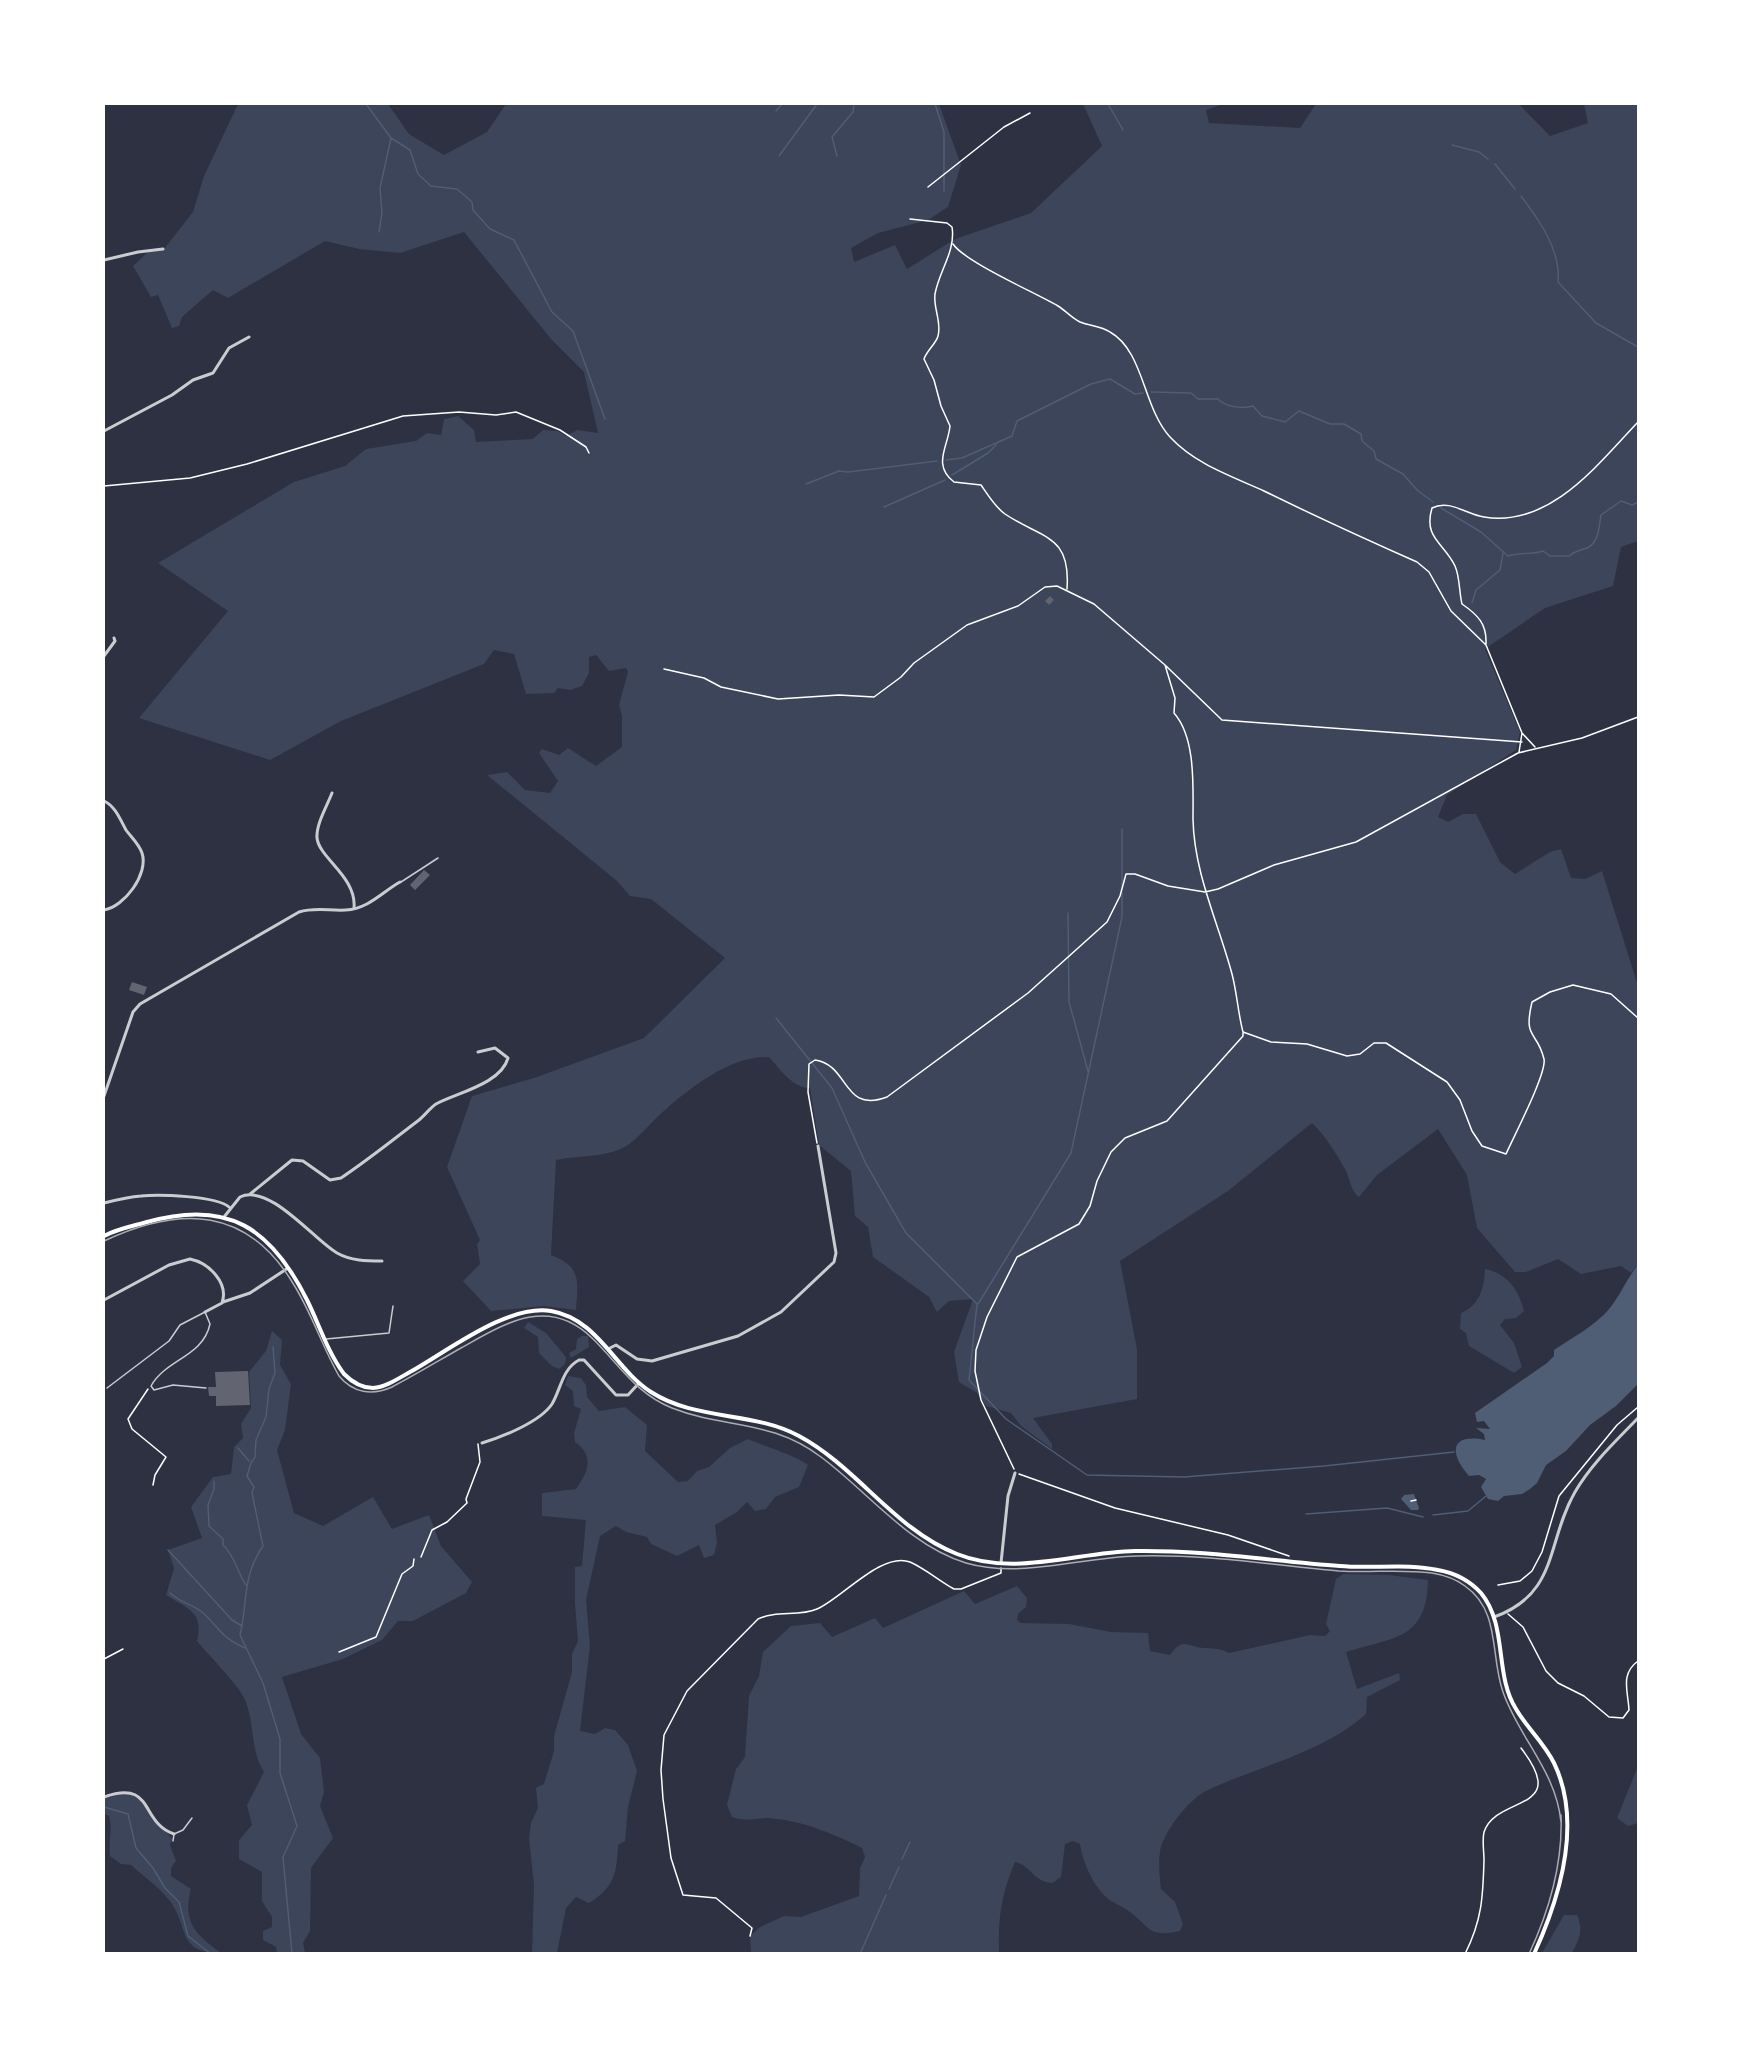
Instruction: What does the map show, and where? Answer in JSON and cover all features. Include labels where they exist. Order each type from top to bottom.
[{"type":"main road","points":[[104,1236],[181,1214],[203,1213],[224,1217],[261,1237],[288,1268],[347,1378],[362,1387],[377,1387],[392,1382],[507,1317],[534,1311],[554,1312],[579,1321],[639,1383],[680,1406],[754,1420],[788,1431],[826,1454],[930,1540],[966,1558],[1000,1563],[1134,1551],[1201,1554],[1293,1562],[1439,1570],[1470,1583],[1483,1596],[1494,1617],[1508,1693],[1516,1710],[1552,1760],[1564,1800],[1565,1854],[1560,1884],[1534,1953]]},
{"type":"street","points":[[104,260],[163,249]]},
{"type":"street","points":[[104,430],[172,395],[193,380],[213,373],[229,348],[237,341],[249,337]]},
{"type":"street","points":[[104,656],[115,641],[114,638]]},
{"type":"street","points":[[332,793],[317,838],[319,846],[336,864],[349,886],[354,908]]},
{"type":"street","points":[[104,801],[119,816],[139,846],[144,861],[139,877],[124,898],[114,908],[104,910]]},
{"type":"street","points":[[104,1096],[133,1012],[140,1004],[299,912],[312,909],[346,910],[354,908],[375,900],[400,882]]},
{"type":"street","points":[[249,1195],[292,1160],[299,1159],[326,1178],[337,1179],[418,1121],[438,1103],[475,1087],[495,1075],[506,1064],[508,1058],[495,1048],[478,1052]]},
{"type":"street","points":[[608,1349],[615,1345],[637,1359],[652,1360],[738,1336],[781,1312],[834,1262],[836,1253],[818,1146]]},
{"type":"street","points":[[104,1203],[146,1195],[208,1200],[225,1204],[229,1208]]},
{"type":"street","points":[[224,1217],[240,1197],[249,1195],[259,1197],[296,1216],[337,1253],[355,1259],[382,1261]]},
{"type":"street","points":[[104,1300],[184,1259],[200,1263],[216,1276],[224,1290],[224,1302]]},
{"type":"street","points":[[206,1312],[224,1302],[250,1293],[288,1268]]},
{"type":"street","points":[[482,1443],[505,1436],[548,1410],[565,1375],[579,1360],[584,1360],[616,1395],[628,1395],[639,1383]]},
{"type":"street","points":[[1494,1617],[1517,1608],[1537,1588],[1553,1554],[1577,1489],[1605,1452],[1638,1418]]},
{"type":"street","points":[[1000,1563],[1008,1496],[1015,1473]]},
{"type":"street","points":[[104,1797],[120,1791],[134,1793],[166,1830],[174,1834]]},
{"type":"street","points":[[140,1953],[156,1953]]},
{"type":"lane","points":[[400,882],[438,858]]},
{"type":"lane","points":[[326,1339],[389,1333],[393,1306]]},
{"type":"lane","points":[[107,1388],[169,1341],[180,1325],[206,1312],[210,1324],[202,1342],[192,1353],[164,1371],[151,1386],[154,1390],[160,1391],[173,1386],[206,1388]]},
{"type":"lane","points":[[173,1841],[174,1834],[183,1830],[192,1818]]},
{"type":"path","points":[[928,187],[1004,127],[1030,113]]},
{"type":"path","points":[[910,219],[947,223],[952,227],[953,243],[935,293],[940,329],[938,339],[924,359],[950,426],[941,457],[942,468],[954,482],[981,485],[1005,515],[1056,543],[1067,562],[1067,590]]},
{"type":"path","points":[[953,243],[980,263],[1059,307],[1077,321],[1110,332],[1122,341],[1136,365],[1158,420],[1169,436],[1186,452],[1211,467],[1317,519],[1417,562],[1429,572],[1451,610],[1486,645]]},
{"type":"path","points":[[104,486],[190,478],[248,464],[403,416],[459,412],[496,416],[516,412],[560,430],[586,447],[589,453]]},
{"type":"path","points":[[1536,748],[1522,733],[1486,645],[1484,624],[1479,616],[1462,604],[1455,567],[1436,540],[1428,521],[1432,508],[1439,504],[1449,505],[1472,514],[1502,519],[1546,507],[1565,495],[1638,422]]},
{"type":"path","points":[[664,669],[704,678],[722,687],[778,699],[839,695],[874,697],[901,677],[914,663],[967,625],[1018,606],[1045,587],[1057,586],[1094,604],[1165,665],[1222,720],[1522,742]]},
{"type":"path","points":[[1165,665],[1175,698],[1174,713],[1179,719],[1192,759],[1193,822],[1205,892],[1232,973],[1243,1036],[1167,1121],[1125,1138],[1111,1152],[1097,1181],[1090,1206],[1079,1224],[1017,1257],[987,1317],[976,1350],[976,1387],[1015,1473],[1115,1508],[1228,1535],[1283,1553],[1293,1562]]},
{"type":"path","points":[[818,1146],[808,1092],[809,1064],[815,1060],[825,1061],[833,1067],[854,1097],[868,1101],[886,1097],[1028,993],[1107,922],[1120,896],[1125,874],[1135,874],[1168,886],[1205,892],[1218,889],[1274,864],[1337,849],[1356,842],[1518,753],[1582,738],[1638,717]]},
{"type":"path","points":[[1518,753],[1522,733]]},
{"type":"path","points":[[1243,1032],[1271,1042],[1307,1044],[1347,1056],[1360,1053],[1374,1043],[1386,1043],[1447,1082],[1460,1100],[1472,1131],[1482,1146],[1506,1154],[1544,1074],[1544,1059],[1527,1023],[1532,1002],[1550,992],[1573,985],[1611,994],[1638,1018]]},
{"type":"path","points":[[151,1386],[128,1419],[132,1429],[166,1457],[155,1475],[153,1485]]},
{"type":"path","points":[[421,1557],[432,1530],[447,1522],[467,1503],[480,1462],[476,1445],[482,1443]]},
{"type":"path","points":[[1411,1501],[1416,1500]]},
{"type":"path","points":[[339,1652],[376,1637],[402,1574],[413,1566],[414,1560]]},
{"type":"path","points":[[750,1936],[752,1928],[747,1922],[716,1898],[683,1895],[671,1858],[663,1799],[661,1756],[664,1735],[687,1691],[758,1619],[777,1612],[808,1612],[818,1608],[856,1581],[889,1563],[907,1561],[947,1585],[961,1589],[1001,1573],[1000,1563]]},
{"type":"path","points":[[1511,1618],[1522,1627],[1546,1671],[1558,1683],[1584,1696],[1609,1717],[1623,1718],[1629,1710],[1626,1678],[1628,1671],[1638,1661]]},
{"type":"path","points":[[104,1659],[123,1649]]},
{"type":"path","points":[[1465,1953],[1476,1930],[1482,1906],[1484,1832],[1503,1813],[1530,1798],[1537,1786],[1533,1765],[1521,1748]]},
{"type":"shaded area","points":[[238,104],[388,104],[409,134],[444,155],[487,132],[506,104],[939,104],[961,165],[948,207],[928,220],[878,233],[851,248],[854,262],[895,245],[907,269],[955,239],[1031,213],[1102,146],[1083,104],[1223,104],[1206,110],[1209,123],[1300,128],[1316,104],[1519,104],[1550,136],[1588,123],[1584,104],[1638,104],[1638,541],[1621,547],[1613,586],[1545,608],[1485,649],[1520,732],[1516,750],[1447,795],[1438,817],[1448,822],[1463,814],[1476,814],[1500,862],[1515,874],[1550,852],[1561,849],[1571,878],[1585,879],[1602,871],[1638,986],[1638,1265],[1631,1273],[1621,1266],[1581,1274],[1558,1259],[1526,1272],[1515,1272],[1477,1228],[1467,1175],[1438,1129],[1377,1175],[1359,1197],[1352,1189],[1346,1171],[1335,1152],[1312,1123],[1228,1191],[1120,1261],[1137,1349],[1137,1399],[1033,1418],[1052,1444],[1052,1449],[1021,1426],[1011,1413],[986,1406],[977,1393],[959,1382],[954,1352],[973,1299],[949,1301],[937,1312],[929,1297],[873,1257],[868,1227],[855,1216],[851,1171],[819,1145],[810,1088],[792,1081],[769,1057],[741,1061],[713,1074],[675,1101],[633,1141],[620,1149],[602,1154],[556,1160],[551,1255],[568,1265],[576,1276],[576,1310],[544,1306],[491,1311],[463,1281],[480,1264],[477,1244],[480,1240],[447,1167],[472,1096],[534,1078],[644,1038],[725,958],[651,899],[630,896],[617,881],[487,775],[507,772],[525,790],[550,793],[558,781],[539,753],[542,749],[559,755],[568,748],[596,766],[622,747],[622,716],[619,705],[628,672],[626,668],[609,671],[596,655],[589,657],[589,673],[582,686],[570,690],[558,688],[554,693],[526,694],[514,654],[494,650],[484,664],[341,721],[270,760],[139,718],[228,611],[158,563],[294,482],[345,466],[366,449],[416,441],[427,433],[441,435],[444,419],[458,416],[474,430],[476,442],[533,439],[543,430],[558,431],[566,436],[577,430],[598,433],[584,372],[551,339],[464,232],[400,253],[359,249],[325,241],[228,298],[213,290],[182,317],[179,326],[172,328],[158,295],[151,297],[133,266],[148,252],[164,249],[193,212],[204,176]]},
{"type":"shaded area","points":[[1638,1265],[1638,1384],[1616,1406],[1590,1425],[1566,1451],[1546,1465],[1537,1483],[1530,1489],[1522,1494],[1504,1496],[1498,1501],[1488,1499],[1481,1487],[1486,1479],[1479,1475],[1469,1476],[1462,1467],[1456,1452],[1456,1446],[1465,1439],[1485,1440],[1484,1434],[1476,1428],[1490,1429],[1484,1421],[1477,1422],[1475,1413],[1547,1363],[1554,1356],[1554,1350],[1598,1320],[1614,1303]]},
{"type":"shaded area","points":[[1485,1269],[1500,1274],[1511,1284],[1519,1296],[1524,1311],[1516,1318],[1505,1319],[1500,1325],[1514,1343],[1522,1367],[1514,1373],[1469,1346],[1466,1333],[1460,1329],[1461,1313],[1473,1305],[1480,1295]]},
{"type":"shaded area","points":[[528,1322],[546,1333],[566,1357],[565,1364],[559,1369],[552,1366],[539,1353],[538,1337],[524,1328]]},
{"type":"shaded area","points":[[272,1331],[282,1340],[280,1365],[291,1384],[285,1430],[277,1450],[294,1513],[323,1526],[373,1497],[392,1529],[429,1515],[441,1546],[472,1582],[466,1593],[413,1621],[398,1621],[382,1640],[343,1659],[282,1677],[301,1734],[320,1758],[324,1792],[320,1806],[333,1838],[311,1868],[310,1931],[303,1943],[305,1953],[277,1953],[276,1947],[263,1940],[263,1931],[272,1927],[272,1917],[262,1901],[262,1872],[239,1859],[239,1840],[252,1825],[247,1805],[264,1772],[254,1746],[245,1700],[230,1678],[197,1641],[199,1631],[196,1617],[187,1608],[166,1595],[174,1568],[168,1550],[202,1538],[191,1507],[213,1477],[231,1474],[234,1447],[243,1438],[241,1424],[251,1408],[249,1372],[266,1351]]},
{"type":"shaded area","points":[[588,1336],[589,1347],[571,1358],[569,1353],[576,1349],[577,1339]]},
{"type":"shaded area","points":[[568,1376],[581,1378],[586,1385],[587,1397],[599,1411],[625,1407],[647,1425],[645,1451],[678,1482],[688,1481],[697,1471],[709,1467],[730,1448],[748,1439],[808,1465],[799,1487],[775,1497],[766,1509],[755,1511],[747,1502],[737,1512],[715,1525],[717,1543],[714,1555],[704,1558],[699,1545],[677,1556],[651,1544],[647,1537],[626,1532],[616,1526],[600,1536],[586,1600],[590,1646],[580,1731],[595,1734],[605,1728],[615,1730],[628,1745],[637,1771],[628,1807],[625,1841],[618,1845],[617,1864],[609,1885],[604,1892],[589,1903],[576,1897],[566,1908],[557,1953],[532,1953],[534,1885],[529,1838],[531,1823],[538,1808],[536,1788],[544,1784],[554,1751],[554,1736],[572,1672],[572,1654],[578,1641],[575,1567],[582,1566],[586,1520],[542,1516],[542,1493],[576,1489],[588,1464],[585,1453],[575,1442],[574,1433],[581,1409],[574,1406],[573,1391],[565,1385]]},
{"type":"shaded area","points":[[1414,1494],[1418,1510],[1411,1510],[1401,1499],[1404,1495]]},
{"type":"shaded area","points":[[1343,1574],[1389,1575],[1428,1580],[1422,1614],[1405,1633],[1346,1652],[1357,1689],[1399,1673],[1400,1680],[1367,1697],[1366,1714],[1348,1728],[1289,1758],[1206,1791],[1192,1801],[1166,1836],[1159,1861],[1161,1889],[1175,1902],[1183,1924],[1180,1931],[1154,1932],[1134,1915],[1105,1896],[1090,1875],[1080,1844],[1073,1841],[1065,1844],[1061,1877],[1052,1883],[1045,1882],[1025,1866],[1015,1862],[1001,1907],[999,1953],[751,1953],[750,1936],[760,1927],[784,1916],[801,1917],[859,1896],[860,1868],[865,1857],[862,1848],[805,1825],[769,1818],[747,1820],[732,1817],[727,1805],[736,1769],[745,1757],[749,1696],[759,1676],[763,1652],[791,1626],[820,1623],[832,1637],[875,1618],[883,1628],[964,1591],[975,1604],[1017,1586],[1027,1598],[1026,1607],[1018,1614],[1017,1620],[1021,1623],[1069,1624],[1111,1632],[1148,1633],[1150,1651],[1170,1655],[1182,1644],[1220,1649],[1229,1653],[1310,1635],[1325,1636],[1330,1631],[1326,1624],[1336,1579]]},
{"type":"shaded area","points":[[1638,1766],[1638,1823],[1628,1826],[1617,1818]]},
{"type":"shaded area","points":[[129,1792],[138,1798],[172,1839],[170,1845],[176,1861],[171,1868],[171,1876],[191,1889],[188,1911],[193,1927],[204,1940],[221,1953],[197,1949],[190,1943],[175,1910],[165,1895],[131,1865],[121,1864],[110,1856],[110,1821],[109,1816],[104,1814],[104,1799]]},
{"type":"shaded area","points":[[1564,1915],[1577,1915],[1580,1925],[1579,1939],[1572,1953],[1542,1953]]},
{"type":"building","points":[[1050,596],[1054,600],[1049,605],[1045,601]]},
{"type":"building","points":[[424,870],[430,875],[415,890],[410,885]]},
{"type":"building","points":[[132,982],[147,987],[144,995],[129,990]]},
{"type":"building","points":[[248,1371],[250,1405],[216,1406],[216,1396],[209,1396],[208,1387],[216,1387],[215,1372]]},
{"type":"waterway","points":[[366,104],[391,138],[410,150],[418,174],[431,186],[457,189],[472,202],[473,210],[490,229],[514,240],[552,312],[573,331],[605,419]]},
{"type":"waterway","points":[[776,111],[782,104]]},
{"type":"waterway","points":[[779,156],[817,104]]},
{"type":"waterway","points":[[837,156],[832,137],[853,112],[854,104]]},
{"type":"waterway","points":[[935,104],[944,132],[944,191]]},
{"type":"waterway","points":[[1108,104],[1123,130]]},
{"type":"waterway","points":[[379,232],[382,213],[380,188],[391,138]]},
{"type":"waterway","points":[[1452,145],[1479,152],[1488,159]]},
{"type":"waterway","points":[[1495,164],[1515,189]]},
{"type":"waterway","points":[[1521,196],[1541,225],[1552,247],[1556,258],[1558,282],[1596,323],[1638,347]]},
{"type":"waterway","points":[[946,460],[962,458],[1012,436],[1017,421],[1091,384],[1110,379],[1135,394],[1143,393]]},
{"type":"waterway","points":[[1151,392],[1191,393],[1198,399],[1218,399],[1234,407],[1253,406],[1262,416],[1285,422],[1299,411],[1330,424],[1344,424],[1361,434],[1362,441],[1374,451],[1376,459],[1403,474],[1417,490],[1433,502]]},
{"type":"waterway","points":[[952,475],[988,453],[996,445]]},
{"type":"waterway","points":[[806,484],[839,471],[848,472],[937,461]]},
{"type":"waterway","points":[[884,507],[945,480]]},
{"type":"waterway","points":[[1441,508],[1481,532],[1508,556],[1543,551],[1550,556],[1569,556],[1591,546],[1598,534],[1601,515],[1621,501],[1632,505],[1638,502]]},
{"type":"waterway","points":[[1472,603],[1476,590],[1500,570],[1503,553]]},
{"type":"waterway","points":[[1122,829],[1122,888]]},
{"type":"waterway","points":[[978,1304],[1071,1153],[1122,917],[1122,893]]},
{"type":"waterway","points":[[1068,913],[1069,1002],[1088,1071]]},
{"type":"waterway","points":[[776,1018],[832,1088],[865,1162],[906,1233],[977,1304],[969,1380],[1006,1419],[1087,1475],[1184,1477],[1324,1466],[1454,1452]]},
{"type":"waterway","points":[[273,1347],[275,1373],[269,1389],[266,1417],[256,1440],[255,1457],[247,1476],[254,1487],[252,1493],[263,1546],[256,1557],[249,1578],[240,1635],[263,1683],[280,1739],[280,1773],[297,1826],[283,1857],[292,1954]]},
{"type":"waterway","points":[[238,1448],[249,1461]]},
{"type":"waterway","points":[[214,1481],[214,1489],[208,1505],[209,1526],[223,1539],[223,1545],[246,1585]]},
{"type":"waterway","points":[[1433,1515],[1468,1511],[1486,1496]]},
{"type":"waterway","points":[[1306,1514],[1387,1508],[1423,1517]]},
{"type":"waterway","points":[[168,1550],[232,1620],[242,1626]]},
{"type":"waterway","points":[[170,1593],[202,1612],[225,1636],[245,1648]]},
{"type":"waterway","points":[[104,1807],[128,1814],[136,1848],[153,1868],[165,1888],[179,1902],[188,1936],[211,1954]]},
{"type":"waterway","points":[[902,1859],[910,1842]]},
{"type":"waterway","points":[[889,1889],[899,1867]]},
{"type":"waterway","points":[[860,1954],[886,1895]]},
{"type":"railway","points":[[104,1241],[132,1229],[186,1219],[211,1220],[234,1227],[256,1240],[276,1259],[300,1296],[339,1376],[350,1386],[363,1391],[385,1390],[392,1387],[493,1330],[510,1323],[543,1316],[559,1318],[576,1325],[592,1338],[638,1387],[659,1402],[692,1415],[766,1430],[802,1445],[821,1457],[907,1531],[945,1555],[966,1563],[1008,1569],[1116,1557],[1162,1556],[1213,1558],[1339,1571],[1420,1572],[1458,1581],[1476,1596],[1484,1608],[1493,1635],[1503,1692],[1518,1725],[1545,1771],[1558,1804],[1561,1822]]},
{"type":"railway","points":[[1529,1954],[1554,1886],[1560,1851],[1561,1815]]}]
